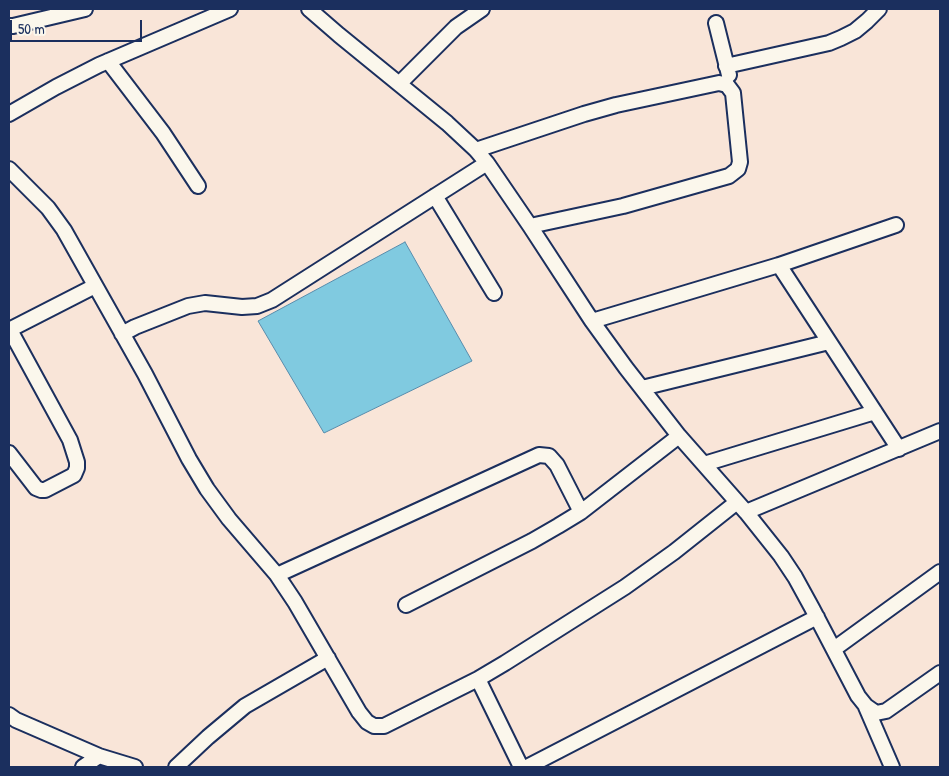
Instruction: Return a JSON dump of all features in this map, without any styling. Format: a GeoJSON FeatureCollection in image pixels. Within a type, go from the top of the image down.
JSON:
{"type":"FeatureCollection","features":[{"type":"Feature","properties":{"kind":"street"},"geometry":{"type":"LineString","coordinates":[[9,26],[85,9]]}},
{"type":"Feature","properties":{"kind":"street"},"geometry":{"type":"LineString","coordinates":[[9,114],[56,87],[108,61],[230,9]]}},
{"type":"Feature","properties":{"kind":"street"},"geometry":{"type":"LineString","coordinates":[[309,9],[447,123],[487,163],[592,321],[642,388],[679,436],[781,556],[795,577],[858,696],[866,706],[892,767]]}},
{"type":"Feature","properties":{"kind":"street"},"geometry":{"type":"LineString","coordinates":[[399,84],[456,27],[482,9]]}},
{"type":"Feature","properties":{"kind":"street"},"geometry":{"type":"LineString","coordinates":[[726,66],[829,43],[855,30],[879,9]]}},
{"type":"Feature","properties":{"kind":"street"},"geometry":{"type":"LineString","coordinates":[[530,226],[623,206],[729,176],[738,170],[740,162],[733,93],[716,24]]}},
{"type":"Feature","properties":{"kind":"street"},"geometry":{"type":"LineString","coordinates":[[108,61],[163,133],[198,186]]}},
{"type":"Feature","properties":{"kind":"street"},"geometry":{"type":"LineString","coordinates":[[476,150],[616,105],[719,83],[728,85],[733,93]]}},
{"type":"Feature","properties":{"kind":"street"},"geometry":{"type":"LineString","coordinates":[[122,334],[188,306],[205,303],[242,307],[258,306],[272,300],[487,163]]}},
{"type":"Feature","properties":{"kind":"street"},"geometry":{"type":"LineString","coordinates":[[9,169],[48,208],[64,230],[145,374],[189,459],[207,488],[229,518],[277,575],[295,602],[359,712],[367,722],[374,726],[384,726],[478,679],[625,587],[741,507],[940,431]]}},
{"type":"Feature","properties":{"kind":"street"},"geometry":{"type":"LineString","coordinates":[[435,196],[494,293]]}},
{"type":"Feature","properties":{"kind":"street"},"geometry":{"type":"LineString","coordinates":[[592,321],[779,264],[896,225]]}},
{"type":"Feature","properties":{"kind":"street"},"geometry":{"type":"LineString","coordinates":[[779,264],[899,448]]}},
{"type":"Feature","properties":{"kind":"street"},"geometry":{"type":"LineString","coordinates":[[9,453],[36,488],[41,490],[46,490],[74,474],[77,462],[70,440],[9,330],[95,286]]}},
{"type":"Feature","properties":{"kind":"street"},"geometry":{"type":"LineString","coordinates":[[642,388],[829,342]]}},
{"type":"Feature","properties":{"kind":"street"},"geometry":{"type":"LineString","coordinates":[[704,464],[875,412]]}},
{"type":"Feature","properties":{"kind":"street"},"geometry":{"type":"LineString","coordinates":[[406,605],[532,541],[581,512],[679,436]]}},
{"type":"Feature","properties":{"kind":"street"},"geometry":{"type":"LineString","coordinates":[[277,575],[539,455],[549,456],[557,465],[581,512]]}},
{"type":"Feature","properties":{"kind":"street"},"geometry":{"type":"LineString","coordinates":[[834,650],[940,572]]}},
{"type":"Feature","properties":{"kind":"street"},"geometry":{"type":"LineString","coordinates":[[527,767],[817,617]]}},
{"type":"Feature","properties":{"kind":"street"},"geometry":{"type":"LineString","coordinates":[[176,767],[208,737],[246,706],[328,658]]}},
{"type":"Feature","properties":{"kind":"street"},"geometry":{"type":"LineString","coordinates":[[866,706],[876,713],[886,711],[940,673]]}},
{"type":"Feature","properties":{"kind":"street"},"geometry":{"type":"LineString","coordinates":[[478,679],[521,767]]}},
{"type":"Feature","properties":{"kind":"street"},"geometry":{"type":"LineString","coordinates":[[9,715],[16,720],[99,756],[135,767]]}},
{"type":"Feature","properties":{"kind":"street"},"geometry":{"type":"LineString","coordinates":[[83,767],[99,756]]}},
{"type":"Feature","properties":{"kind":"water"},"geometry":{"type":"Polygon","coordinates":[[[405,242],[472,361],[324,433],[258,321],[405,242]]]}}]}
